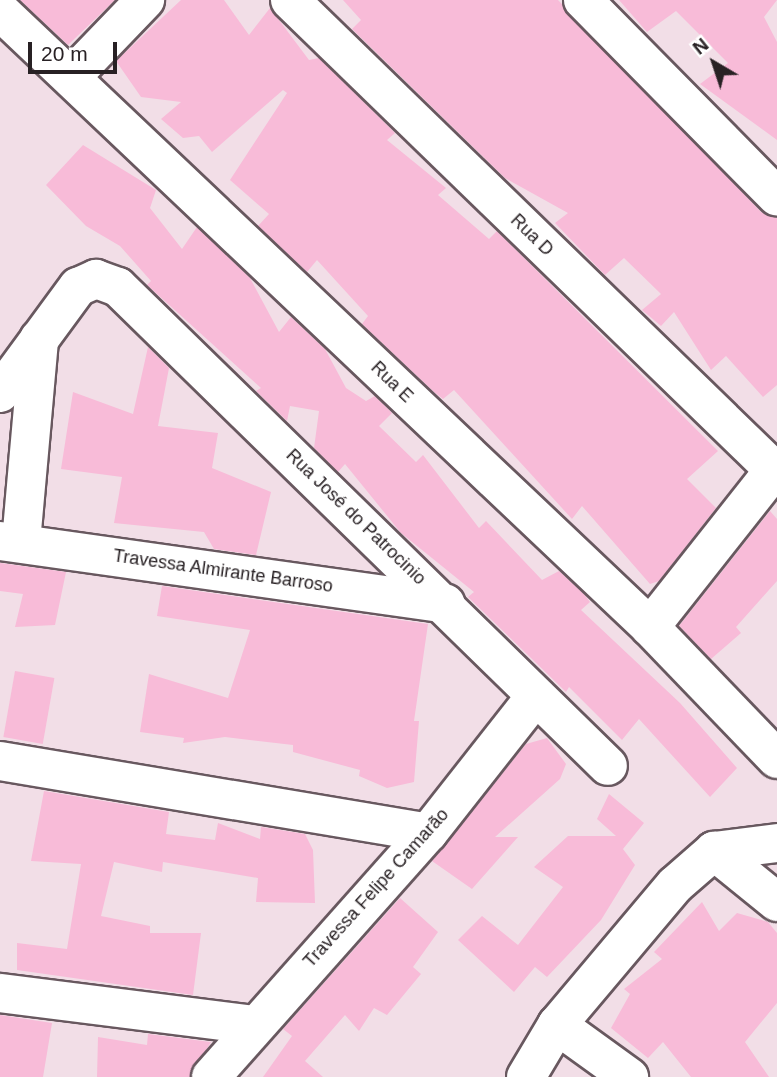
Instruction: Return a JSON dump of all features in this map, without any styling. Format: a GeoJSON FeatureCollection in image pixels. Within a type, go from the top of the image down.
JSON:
{"type":"FeatureCollection","features":[{"type":"Feature","properties":{"kind":"street"},"geometry":{"type":"LineString","coordinates":[[71,77],[145,0]]}},
{"type":"Feature","properties":{"kind":"street","name":"Rua D"},"geometry":{"type":"LineString","coordinates":[[290,0],[776,468]]}},
{"type":"Feature","properties":{"kind":"street"},"geometry":{"type":"LineString","coordinates":[[583,0],[777,197]]}},
{"type":"Feature","properties":{"kind":"street","name":"Rua E"},"geometry":{"type":"LineString","coordinates":[[0,11],[650,627],[777,759]]}},
{"type":"Feature","properties":{"kind":"street","name":"Rua José do Patrocinio"},"geometry":{"type":"LineString","coordinates":[[39,338],[78,287],[96,279],[118,287],[446,604],[608,766]]}},
{"type":"Feature","properties":{"kind":"street"},"geometry":{"type":"LineString","coordinates":[[0,393],[39,338]]}},
{"type":"Feature","properties":{"kind":"street"},"geometry":{"type":"LineString","coordinates":[[11,541],[39,338]]}},
{"type":"Feature","properties":{"kind":"street"},"geometry":{"type":"LineString","coordinates":[[650,627],[776,468]]}},
{"type":"Feature","properties":{"kind":"street","name":"Travessa Almirante Barroso"},"geometry":{"type":"LineString","coordinates":[[11,541],[446,604]]}},
{"type":"Feature","properties":{"kind":"street","name":"Travessa Felipe Camarão"},"geometry":{"type":"LineString","coordinates":[[211,1077],[252,1025],[428,833],[536,696]]}},
{"type":"Feature","properties":{"kind":"street"},"geometry":{"type":"LineString","coordinates":[[0,761],[428,833]]}},
{"type":"Feature","properties":{"kind":"street"},"geometry":{"type":"LineString","coordinates":[[526,1077],[557,1025],[675,885],[714,851],[777,843]]}},
{"type":"Feature","properties":{"kind":"street"},"geometry":{"type":"LineString","coordinates":[[714,851],[777,902]]}},
{"type":"Feature","properties":{"kind":"street"},"geometry":{"type":"LineString","coordinates":[[0,993],[252,1025]]}},
{"type":"Feature","properties":{"kind":"street"},"geometry":{"type":"LineString","coordinates":[[557,1025],[629,1077]]}},
{"type":"Feature","properties":{"kind":"building"},"geometry":{"type":"Polygon","coordinates":[[[20,0],[115,0],[68,45],[20,0]]]}},
{"type":"Feature","properties":{"kind":"building"},"geometry":{"type":"Polygon","coordinates":[[[181,0],[224,0],[249,35],[270,8],[309,60],[319,58],[395,133],[387,140],[446,188],[438,195],[489,239],[497,231],[718,451],[687,479],[716,508],[659,581],[650,584],[582,506],[572,519],[454,390],[443,399],[434,392],[362,324],[368,316],[317,260],[307,272],[258,226],[269,214],[230,180],[287,93],[283,90],[212,152],[199,136],[183,138],[161,119],[181,102],[141,97],[116,61],[181,0]]]}},
{"type":"Feature","properties":{"kind":"building"},"geometry":{"type":"Polygon","coordinates":[[[343,0],[558,0],[761,212],[777,218],[777,385],[763,397],[726,356],[711,370],[674,312],[661,326],[642,310],[661,294],[624,258],[605,275],[555,223],[568,213],[505,178],[352,29],[361,20],[343,0]]]}},
{"type":"Feature","properties":{"kind":"building"},"geometry":{"type":"Polygon","coordinates":[[[619,0],[777,0],[764,17],[777,42],[777,140],[700,84],[728,63],[676,11],[647,32],[619,0]]]}},
{"type":"Feature","properties":{"kind":"building"},"geometry":{"type":"Polygon","coordinates":[[[83,145],[156,190],[150,208],[182,249],[197,227],[250,278],[279,332],[291,317],[325,349],[346,388],[366,401],[375,396],[392,413],[379,426],[416,462],[423,455],[479,528],[486,521],[542,580],[559,571],[584,594],[590,602],[581,610],[680,703],[737,768],[710,797],[639,719],[622,740],[569,687],[566,692],[468,597],[474,592],[401,533],[345,464],[338,472],[314,448],[319,411],[290,406],[287,421],[256,391],[261,388],[147,285],[151,281],[120,246],[86,226],[46,185],[83,145]]]}},
{"type":"Feature","properties":{"kind":"building"},"geometry":{"type":"Polygon","coordinates":[[[148,347],[169,368],[158,426],[218,433],[212,468],[271,492],[256,555],[214,549],[204,532],[114,523],[122,477],[61,469],[73,392],[133,414],[148,347]]]}},
{"type":"Feature","properties":{"kind":"building"},"geometry":{"type":"Polygon","coordinates":[[[770,511],[777,519],[777,581],[736,627],[741,633],[711,659],[679,626],[770,511]]]}},
{"type":"Feature","properties":{"kind":"building"},"geometry":{"type":"Polygon","coordinates":[[[0,563],[66,572],[55,625],[15,627],[23,594],[0,591],[0,563]]]}},
{"type":"Feature","properties":{"kind":"building"},"geometry":{"type":"Polygon","coordinates":[[[162,586],[428,624],[414,721],[419,721],[414,782],[387,788],[359,776],[360,770],[293,752],[293,745],[225,737],[183,743],[184,738],[140,732],[149,674],[228,698],[250,630],[157,616],[162,586]]]}},
{"type":"Feature","properties":{"kind":"building"},"geometry":{"type":"Polygon","coordinates":[[[15,671],[54,678],[43,744],[3,737],[15,671]]]}},
{"type":"Feature","properties":{"kind":"building"},"geometry":{"type":"Polygon","coordinates":[[[547,738],[566,764],[560,779],[495,837],[518,837],[472,889],[432,861],[526,744],[547,738]]]}},
{"type":"Feature","properties":{"kind":"building"},"geometry":{"type":"Polygon","coordinates":[[[44,791],[169,812],[166,834],[215,840],[218,823],[260,839],[261,827],[305,834],[313,850],[315,903],[256,902],[258,878],[163,862],[162,872],[114,862],[101,916],[150,926],[150,933],[201,933],[193,995],[17,970],[17,943],[67,949],[81,864],[31,861],[44,791]]]}},
{"type":"Feature","properties":{"kind":"building"},"geometry":{"type":"Polygon","coordinates":[[[609,794],[644,823],[623,849],[635,865],[601,920],[547,977],[535,967],[514,992],[458,940],[482,916],[518,945],[563,887],[534,867],[568,836],[616,836],[597,819],[609,794]]]}},
{"type":"Feature","properties":{"kind":"building"},"geometry":{"type":"Polygon","coordinates":[[[400,898],[438,932],[413,967],[421,974],[387,1015],[374,1008],[359,1031],[345,1015],[305,1061],[323,1077],[263,1077],[292,1036],[283,1029],[400,898]]]}},
{"type":"Feature","properties":{"kind":"building"},"geometry":{"type":"Polygon","coordinates":[[[702,902],[719,931],[737,913],[768,922],[777,933],[777,1003],[745,1042],[769,1077],[691,1077],[663,1042],[648,1058],[611,1028],[630,994],[624,989],[662,959],[654,952],[702,902]]]}},
{"type":"Feature","properties":{"kind":"building"},"geometry":{"type":"Polygon","coordinates":[[[0,1015],[52,1023],[43,1077],[0,1077],[0,1015]]]}},
{"type":"Feature","properties":{"kind":"building"},"geometry":{"type":"Polygon","coordinates":[[[148,1034],[211,1042],[190,1077],[97,1077],[98,1037],[147,1045],[148,1034]]]}}]}
